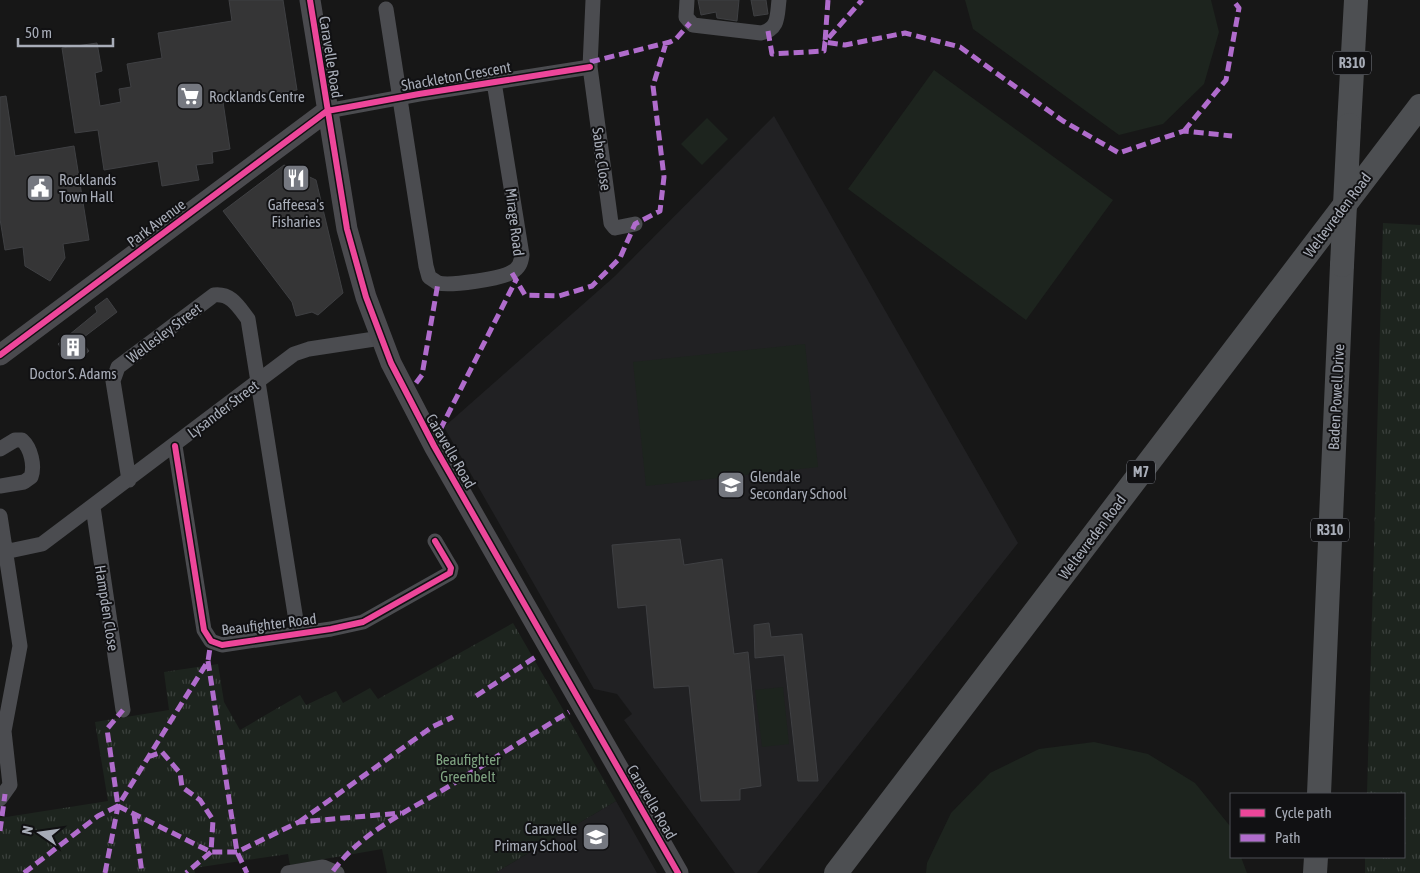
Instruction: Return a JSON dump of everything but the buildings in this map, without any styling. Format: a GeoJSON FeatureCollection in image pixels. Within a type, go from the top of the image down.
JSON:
{"type":"FeatureCollection","features":[{"type":"Feature","properties":{"kind":"main road","name":"Baden Powell Drive"},"geometry":{"type":"LineString","coordinates":[[1319,793],[1342,266],[1356,0]]}},
{"type":"Feature","properties":{"kind":"main road","name":"Weltevreden Road"},"geometry":{"type":"LineString","coordinates":[[836,873],[1420,106]]}},
{"type":"Feature","properties":{"kind":"main road"},"geometry":{"type":"LineString","coordinates":[[1315,873],[1316,858]]}},
{"type":"Feature","properties":{"kind":"street","name":"Caravelle Road"},"geometry":{"type":"LineString","coordinates":[[310,0],[347,229],[363,288],[381,338],[417,416],[678,873]]}},
{"type":"Feature","properties":{"kind":"street"},"geometry":{"type":"LineString","coordinates":[[590,67],[593,0]]}},
{"type":"Feature","properties":{"kind":"street"},"geometry":{"type":"LineString","coordinates":[[686,0],[686,17],[693,25],[761,33],[768,31],[775,25],[779,0]]}},
{"type":"Feature","properties":{"kind":"street","name":"Mirage Road"},"geometry":{"type":"LineString","coordinates":[[386,9],[428,273],[438,284],[464,283],[512,273],[519,266],[521,259],[494,82]]}},
{"type":"Feature","properties":{"kind":"street","name":"Shackleton Crescent"},"geometry":{"type":"LineString","coordinates":[[327,111],[590,67]]}},
{"type":"Feature","properties":{"kind":"street","name":"Sabre Close"},"geometry":{"type":"LineString","coordinates":[[590,67],[612,226],[615,228],[635,224]]}},
{"type":"Feature","properties":{"kind":"street","name":"Park Avenue"},"geometry":{"type":"LineString","coordinates":[[0,355],[327,111]]}},
{"type":"Feature","properties":{"kind":"street","name":"Wellesley Street"},"geometry":{"type":"LineString","coordinates":[[128,480],[113,381],[118,367],[214,296],[223,294],[232,298],[248,319],[258,382]]}},
{"type":"Feature","properties":{"kind":"street","name":"Lysander Street"},"geometry":{"type":"LineString","coordinates":[[3,553],[40,546],[175,446],[285,360],[301,351],[381,338]]}},
{"type":"Feature","properties":{"kind":"street","name":"Beaufighter Road"},"geometry":{"type":"LineString","coordinates":[[258,382],[298,633]]}},
{"type":"Feature","properties":{"kind":"street"},"geometry":{"type":"LineString","coordinates":[[0,449],[15,440],[22,440],[27,445],[33,469],[31,477],[24,482],[0,486]]}},
{"type":"Feature","properties":{"kind":"street","name":"Beaufighter Road"},"geometry":{"type":"LineString","coordinates":[[175,446],[204,630],[211,641],[222,645],[298,633],[331,630],[363,622],[452,571],[434,541]]}},
{"type":"Feature","properties":{"kind":"street","name":"Hampden Close"},"geometry":{"type":"LineString","coordinates":[[92,507],[123,710]]}},
{"type":"Feature","properties":{"kind":"street"},"geometry":{"type":"LineString","coordinates":[[0,516],[3,553],[20,646],[4,731],[10,785],[0,799]]}},
{"type":"Feature","properties":{"kind":"street"},"geometry":{"type":"LineString","coordinates":[[288,873],[323,868],[337,873]]}},
{"type":"Feature","properties":{"kind":"shaded area","name":"Glendale Secondary School"},"geometry":{"type":"Polygon","coordinates":[[[774,116],[1018,543],[757,873],[735,873],[624,720],[632,714],[617,694],[594,689],[444,427],[615,276],[774,116]]]}},
{"type":"Feature","properties":{"kind":"shaded area","name":"Caravelle Primary School"},"geometry":{"type":"Polygon","coordinates":[[[616,801],[657,873],[495,873],[616,801]]]}},
{"type":"Feature","properties":{"kind":"green space"},"geometry":{"type":"Polygon","coordinates":[[[965,0],[1211,0],[1219,32],[1204,84],[1163,124],[1119,135],[973,29],[965,0]]]}},
{"type":"Feature","properties":{"kind":"green space"},"geometry":{"type":"Polygon","coordinates":[[[934,70],[1113,200],[1026,320],[848,189],[934,70]]]}},
{"type":"Feature","properties":{"kind":"green space"},"geometry":{"type":"Polygon","coordinates":[[[707,118],[728,139],[702,165],[681,144],[707,118]]]}},
{"type":"Feature","properties":{"kind":"green space"},"geometry":{"type":"Polygon","coordinates":[[[1383,223],[1420,225],[1420,873],[1365,873],[1365,858],[1405,858],[1405,793],[1367,793],[1383,223]]]}},
{"type":"Feature","properties":{"kind":"green space"},"geometry":{"type":"Polygon","coordinates":[[[805,344],[818,467],[646,486],[633,362],[805,344]]]}},
{"type":"Feature","properties":{"kind":"green space","name":"Beaufighter Greenbelt"},"geometry":{"type":"Polygon","coordinates":[[[513,623],[616,801],[495,873],[387,873],[382,849],[290,865],[288,854],[194,868],[195,873],[0,873],[0,818],[108,801],[95,722],[169,710],[164,672],[218,664],[224,702],[240,730],[300,695],[306,705],[336,691],[343,703],[370,688],[378,699],[513,623]]]}},
{"type":"Feature","properties":{"kind":"green space"},"geometry":{"type":"Polygon","coordinates":[[[783,687],[789,744],[762,747],[755,690],[783,687]]]}},
{"type":"Feature","properties":{"kind":"green space"},"geometry":{"type":"Polygon","coordinates":[[[1094,742],[1148,754],[1195,783],[1230,826],[1230,858],[1241,858],[1247,873],[926,873],[927,863],[951,813],[990,773],[1039,749],[1094,742]]]}},
{"type":"Feature","properties":{"kind":"marked path"},"geometry":{"type":"LineString","coordinates":[[828,0],[825,42],[845,45],[905,33],[960,47],[1063,121],[1119,153],[1184,131],[1232,136]]}},
{"type":"Feature","properties":{"kind":"marked path"},"geometry":{"type":"LineString","coordinates":[[768,31],[772,54],[824,51],[825,42],[862,0]]}},
{"type":"Feature","properties":{"kind":"marked path"},"geometry":{"type":"LineString","coordinates":[[1184,131],[1226,80],[1239,8],[1233,0]]}},
{"type":"Feature","properties":{"kind":"marked path"},"geometry":{"type":"LineString","coordinates":[[590,62],[670,42],[676,39],[690,23]]}},
{"type":"Feature","properties":{"kind":"marked path"},"geometry":{"type":"LineString","coordinates":[[512,273],[525,295],[559,296],[592,286],[620,258],[635,224],[660,211],[664,177],[653,86],[666,43]]}},
{"type":"Feature","properties":{"kind":"marked path"},"geometry":{"type":"LineString","coordinates":[[440,430],[516,280]]}},
{"type":"Feature","properties":{"kind":"marked path"},"geometry":{"type":"LineString","coordinates":[[416,383],[422,375],[438,283]]}},
{"type":"Feature","properties":{"kind":"marked path"},"geometry":{"type":"LineString","coordinates":[[105,873],[118,806],[208,661],[211,641]]}},
{"type":"Feature","properties":{"kind":"marked path"},"geometry":{"type":"LineString","coordinates":[[476,696],[537,656]]}},
{"type":"Feature","properties":{"kind":"marked path"},"geometry":{"type":"LineString","coordinates":[[208,661],[237,852],[247,873]]}},
{"type":"Feature","properties":{"kind":"marked path"},"geometry":{"type":"LineString","coordinates":[[24,873],[98,816],[118,806],[107,729],[123,710]]}},
{"type":"Feature","properties":{"kind":"marked path"},"geometry":{"type":"LineString","coordinates":[[333,871],[359,843],[390,821],[569,712]]}},
{"type":"Feature","properties":{"kind":"marked path"},"geometry":{"type":"LineString","coordinates":[[299,822],[432,727],[453,717]]}},
{"type":"Feature","properties":{"kind":"marked path"},"geometry":{"type":"LineString","coordinates":[[148,757],[162,752],[180,773],[182,787],[200,800],[213,820],[211,852],[186,873]]}},
{"type":"Feature","properties":{"kind":"marked path"},"geometry":{"type":"LineString","coordinates":[[0,831],[5,794]]}},
{"type":"Feature","properties":{"kind":"marked path"},"geometry":{"type":"LineString","coordinates":[[118,806],[211,852],[237,852],[299,822],[401,813]]}},
{"type":"Feature","properties":{"kind":"marked path"},"geometry":{"type":"LineString","coordinates":[[134,814],[142,873]]}},
{"type":"Feature","properties":{"kind":"cycle path"},"geometry":{"type":"LineString","coordinates":[[310,0],[347,229],[366,297],[391,363],[434,446],[678,873]]}},
{"type":"Feature","properties":{"kind":"cycle path"},"geometry":{"type":"LineString","coordinates":[[0,355],[327,111],[419,94],[590,67]]}},
{"type":"Feature","properties":{"kind":"cycle path"},"geometry":{"type":"LineString","coordinates":[[175,446],[204,630],[211,641],[222,645],[331,629],[363,622],[450,573],[451,568],[435,541]]}},
{"type":"Feature","properties":{"kind":"place","name":"Rocklands Centre"},"geometry":{"type":"Point","coordinates":[190,96]}},
{"type":"Feature","properties":{"kind":"place","name":"Gaffeesa's Fisharies"},"geometry":{"type":"Point","coordinates":[296,178]}},
{"type":"Feature","properties":{"kind":"place","name":"Rocklands Town Hall"},"geometry":{"type":"Point","coordinates":[40,188]}},
{"type":"Feature","properties":{"kind":"place","name":"Doctor S. Adams"},"geometry":{"type":"Point","coordinates":[73,347]}},
{"type":"Feature","properties":{"kind":"place","name":"Glendale Secondary School"},"geometry":{"type":"Point","coordinates":[731,485]}},
{"type":"Feature","properties":{"kind":"place","name":"Caravelle Primary School"},"geometry":{"type":"Point","coordinates":[596,837]}}]}
